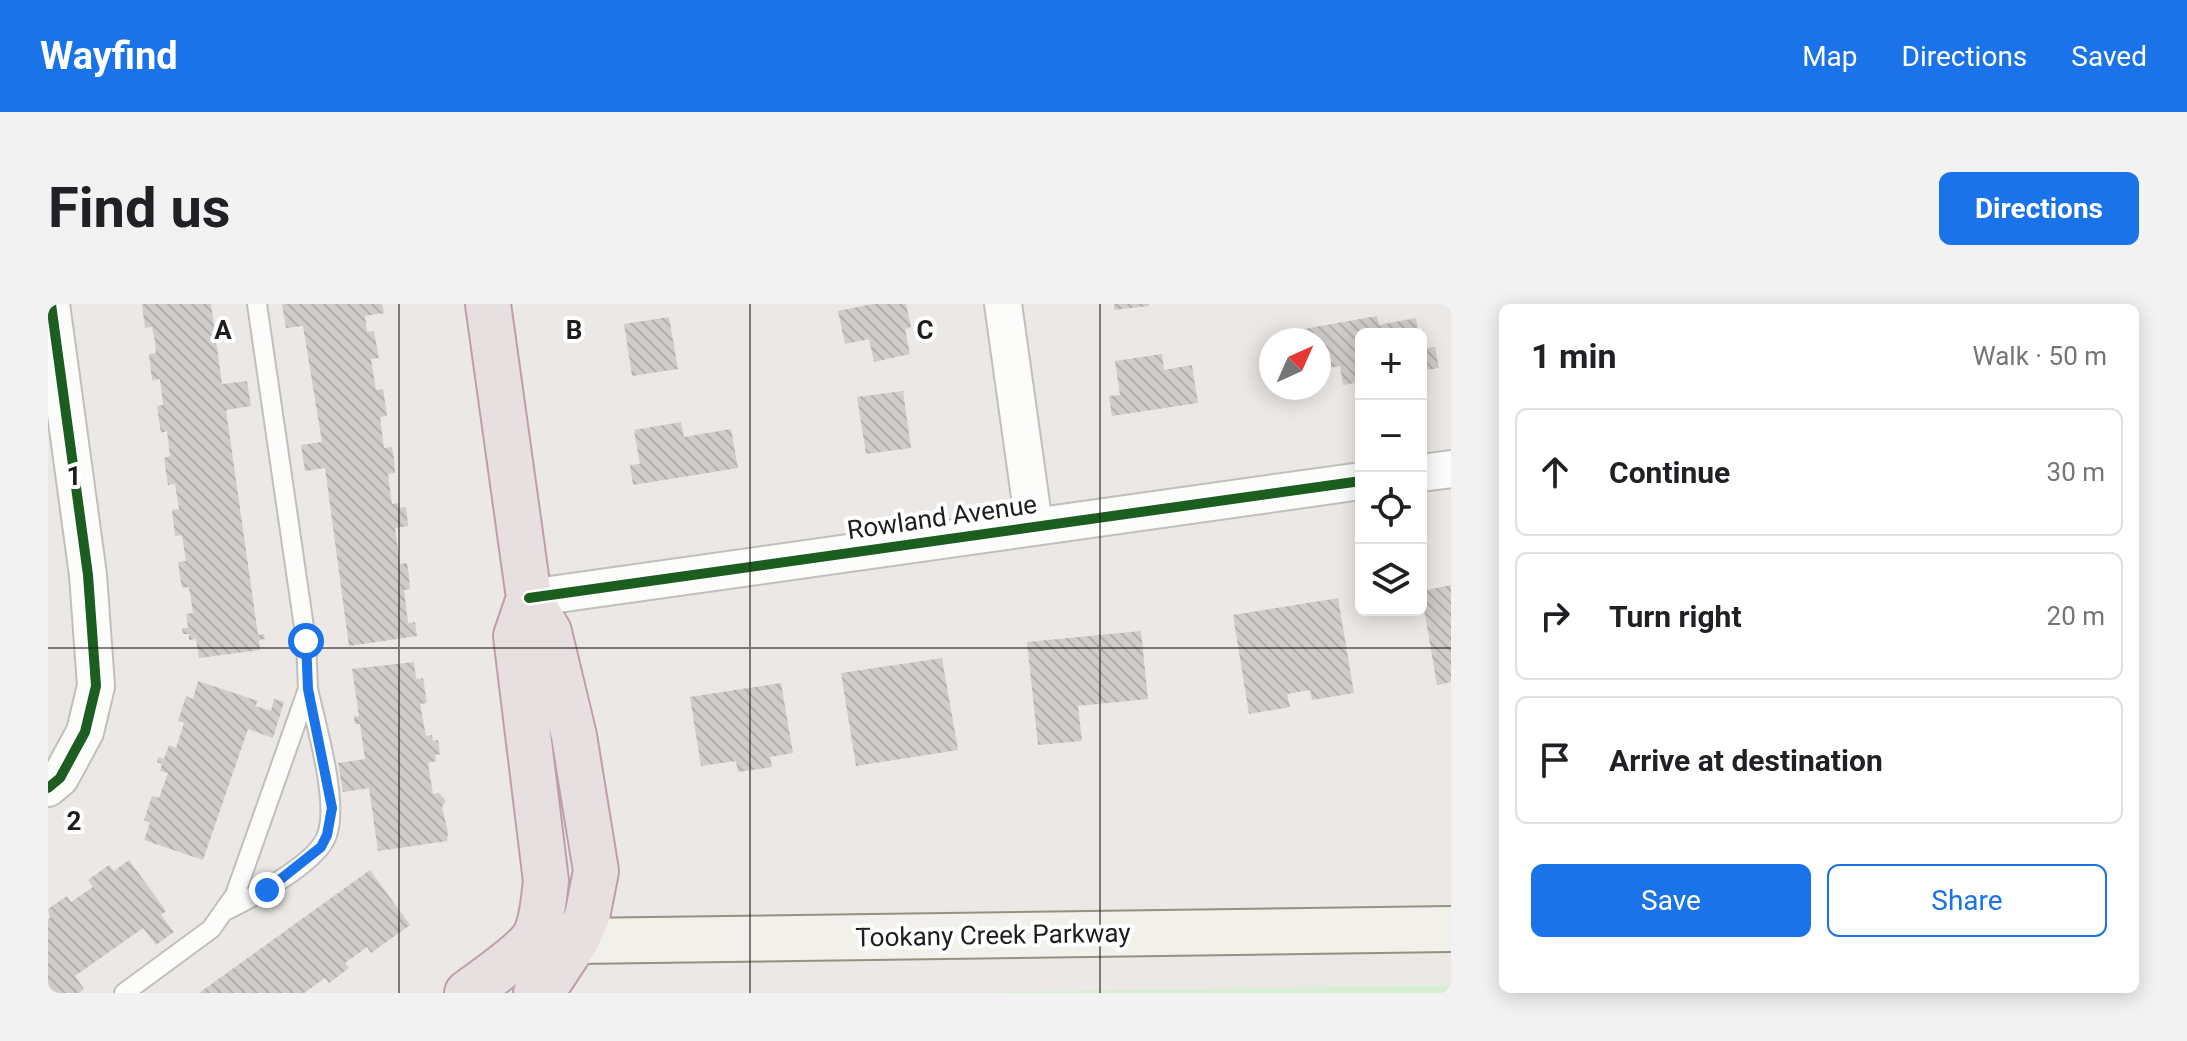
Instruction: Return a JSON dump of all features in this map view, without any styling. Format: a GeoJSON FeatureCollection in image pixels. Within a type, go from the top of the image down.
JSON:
{"type":"FeatureCollection","features":[{"type":"Feature","properties":{"kind":"highway"},"geometry":{"type":"LineString","coordinates":[[488,304],[529,598],[516,636],[546,881],[556,937],[551,979],[536,993]]}},
{"type":"Feature","properties":{"kind":"highway"},"geometry":{"type":"LineString","coordinates":[[467,993],[517,954],[556,937]]}},
{"type":"Feature","properties":{"kind":"main road","name":"Tookany Creek Parkway"},"geometry":{"type":"LineString","coordinates":[[556,937],[1451,929]]}},
{"type":"Feature","properties":{"kind":"street"},"geometry":{"type":"LineString","coordinates":[[48,788],[60,778],[85,732],[96,686],[88,575],[51,304]]}},
{"type":"Feature","properties":{"kind":"street"},"geometry":{"type":"LineString","coordinates":[[1003,304],[1034,525]]}},
{"type":"Feature","properties":{"kind":"street"},"geometry":{"type":"LineString","coordinates":[[1427,472],[1451,469]]}},
{"type":"Feature","properties":{"kind":"street","name":"Rowland Avenue"},"geometry":{"type":"LineString","coordinates":[[529,598],[1355,482]]}},
{"type":"Feature","properties":{"kind":"lane"},"geometry":{"type":"LineString","coordinates":[[222,912],[267,890],[321,847],[327,835],[332,808],[308,689],[306,641],[257,304]]}},
{"type":"Feature","properties":{"kind":"lane"},"geometry":{"type":"LineString","coordinates":[[124,993],[211,929],[235,895],[308,689]]}},
{"type":"Feature","properties":{"kind":"green space"},"geometry":{"type":"Polygon","coordinates":[[[1451,985],[1451,993],[958,993],[1451,985]]]}},
{"type":"Feature","properties":{"kind":"building"},"geometry":{"type":"Polygon","coordinates":[[[142,304],[211,304],[222,384],[247,381],[251,406],[226,410],[258,635],[264,634],[265,639],[259,640],[260,650],[199,658],[196,639],[189,640],[189,634],[183,634],[182,628],[188,628],[186,614],[193,613],[189,587],[182,588],[178,562],[186,561],[182,535],[175,536],[172,510],[179,509],[175,484],[168,485],[164,458],[170,456],[167,431],[161,433],[157,406],[163,405],[160,379],[152,380],[149,354],[156,353],[155,341],[152,327],[145,328],[142,304]]]}},
{"type":"Feature","properties":{"kind":"building"},"geometry":{"type":"Polygon","coordinates":[[[282,304],[382,304],[384,313],[365,316],[367,332],[374,331],[379,358],[371,359],[376,390],[383,389],[385,402],[387,416],[380,417],[384,448],[392,447],[394,459],[395,473],[388,474],[392,504],[399,503],[400,508],[406,507],[408,526],[395,528],[400,564],[407,563],[409,576],[410,589],[404,590],[408,623],[415,622],[417,636],[349,646],[325,468],[305,471],[301,445],[322,442],[303,326],[286,328],[282,304]]]}},
{"type":"Feature","properties":{"kind":"building"},"geometry":{"type":"Polygon","coordinates":[[[872,304],[906,304],[911,327],[905,329],[910,354],[874,362],[869,339],[845,344],[838,311],[872,304]]]}},
{"type":"Feature","properties":{"kind":"building"},"geometry":{"type":"Polygon","coordinates":[[[1114,304],[1149,304],[1149,306],[1114,310],[1114,304]]]}},
{"type":"Feature","properties":{"kind":"building"},"geometry":{"type":"Polygon","coordinates":[[[1377,316],[1379,325],[1416,318],[1418,328],[1355,328],[1355,383],[1343,385],[1340,366],[1331,368],[1331,328],[1310,328],[1377,316]]]}},
{"type":"Feature","properties":{"kind":"building"},"geometry":{"type":"Polygon","coordinates":[[[669,317],[678,369],[632,376],[624,324],[669,317]]]}},
{"type":"Feature","properties":{"kind":"building"},"geometry":{"type":"Polygon","coordinates":[[[1435,347],[1439,368],[1427,370],[1427,348],[1435,347]]]}},
{"type":"Feature","properties":{"kind":"building"},"geometry":{"type":"Polygon","coordinates":[[[1162,354],[1164,370],[1192,365],[1198,403],[1112,416],[1109,396],[1120,395],[1115,361],[1162,354]]]}},
{"type":"Feature","properties":{"kind":"building"},"geometry":{"type":"Polygon","coordinates":[[[903,391],[911,448],[866,454],[857,397],[903,391]]]}},
{"type":"Feature","properties":{"kind":"building"},"geometry":{"type":"Polygon","coordinates":[[[681,422],[684,437],[731,429],[738,468],[633,485],[630,465],[640,464],[634,430],[681,422]]]}},
{"type":"Feature","properties":{"kind":"building"},"geometry":{"type":"Polygon","coordinates":[[[1451,585],[1451,682],[1437,685],[1425,616],[1427,590],[1451,585]]]}},
{"type":"Feature","properties":{"kind":"building"},"geometry":{"type":"Polygon","coordinates":[[[1338,598],[1354,693],[1312,700],[1310,690],[1287,694],[1290,707],[1249,714],[1233,615],[1338,598]]]}},
{"type":"Feature","properties":{"kind":"building"},"geometry":{"type":"Polygon","coordinates":[[[1141,631],[1148,699],[1078,706],[1082,741],[1038,745],[1027,642],[1141,631]]]}},
{"type":"Feature","properties":{"kind":"building"},"geometry":{"type":"Polygon","coordinates":[[[942,658],[958,750],[856,766],[841,673],[942,658]]]}},
{"type":"Feature","properties":{"kind":"building"},"geometry":{"type":"Polygon","coordinates":[[[414,662],[416,679],[423,678],[427,703],[420,704],[426,736],[432,735],[433,741],[438,740],[440,754],[435,755],[436,761],[428,763],[433,794],[439,793],[446,801],[442,807],[447,841],[378,851],[369,788],[343,792],[338,763],[365,759],[360,724],[355,724],[354,717],[359,716],[352,669],[414,662]]]}},
{"type":"Feature","properties":{"kind":"building"},"geometry":{"type":"Polygon","coordinates":[[[198,681],[258,701],[255,706],[271,711],[274,699],[284,702],[273,738],[248,729],[203,860],[144,840],[150,823],[144,820],[152,796],[159,798],[168,773],[160,771],[162,764],[157,762],[158,757],[164,759],[169,745],[176,748],[184,723],[178,721],[186,696],[193,699],[198,681]]]}},
{"type":"Feature","properties":{"kind":"building"},"geometry":{"type":"Polygon","coordinates":[[[781,683],[793,753],[770,757],[772,767],[738,772],[736,761],[701,766],[690,697],[781,683]]]}},
{"type":"Feature","properties":{"kind":"building"},"geometry":{"type":"Polygon","coordinates":[[[129,860],[166,911],[161,915],[174,932],[156,945],[143,928],[75,976],[84,989],[79,993],[48,993],[48,909],[67,896],[71,902],[93,887],[88,880],[109,865],[114,871],[129,860]]]}},
{"type":"Feature","properties":{"kind":"building"},"geometry":{"type":"Polygon","coordinates":[[[370,870],[410,925],[371,953],[367,947],[345,963],[349,968],[329,983],[325,978],[304,993],[199,993],[370,870]]]}},
{"type":"Feature","properties":{"kind":"cycle path"},"geometry":{"type":"LineString","coordinates":[[48,788],[60,778],[85,732],[96,686],[88,575],[51,304]]}},
{"type":"Feature","properties":{"kind":"cycle path"},"geometry":{"type":"LineString","coordinates":[[529,598],[1355,482]]}},
{"type":"Feature","properties":{"kind":"route"},"geometry":{"type":"LineString","coordinates":[[267,890],[321,847],[327,835],[332,808],[308,689],[306,641]]}}]}
